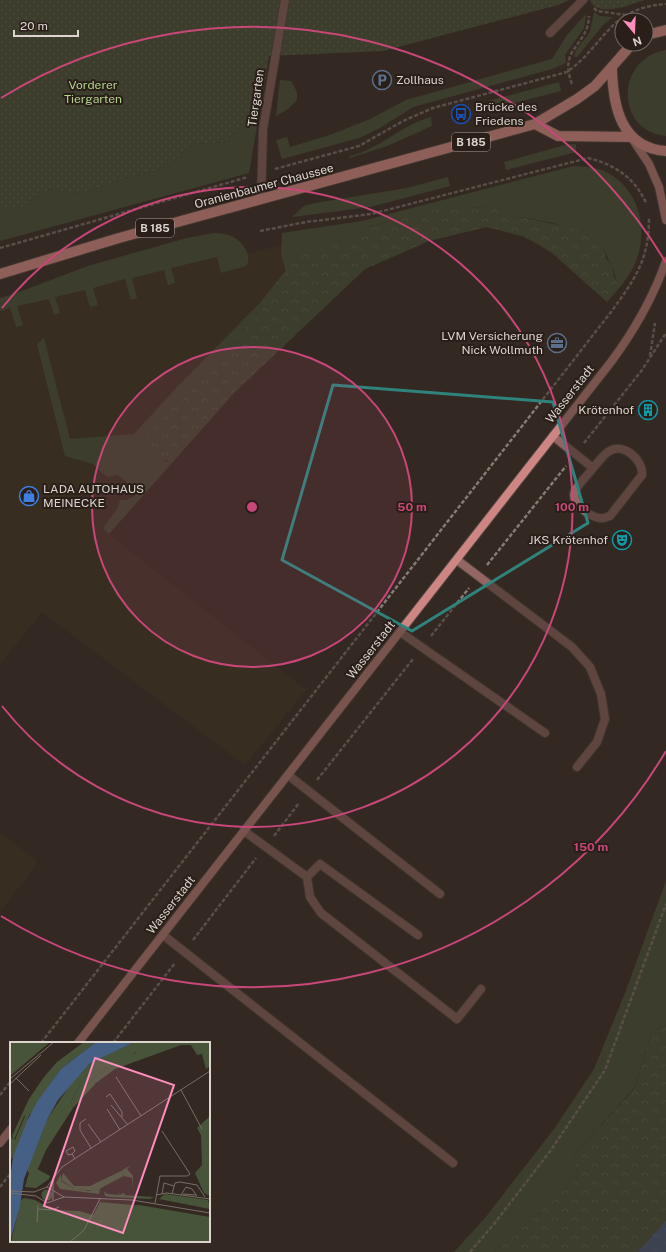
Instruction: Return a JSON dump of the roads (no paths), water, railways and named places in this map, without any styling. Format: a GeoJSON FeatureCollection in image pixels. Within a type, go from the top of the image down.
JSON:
{"type":"FeatureCollection","features":[{"type":"Feature","properties":{"kind":"main road"},"geometry":{"type":"LineString","coordinates":[[654,33],[666,30]]}},
{"type":"Feature","properties":{"kind":"main road","name":"Oranienbaumer Chaussee"},"geometry":{"type":"LineString","coordinates":[[0,274],[97,244],[535,124],[577,99],[595,86],[612,69],[624,52]]}},
{"type":"Feature","properties":{"kind":"main road"},"geometry":{"type":"LineString","coordinates":[[612,69],[613,92],[618,111],[631,137],[649,164],[663,200],[666,220]]}},
{"type":"Feature","properties":{"kind":"main road"},"geometry":{"type":"LineString","coordinates":[[535,124],[558,136],[631,137],[658,150],[666,151]]}},
{"type":"Feature","properties":{"kind":"main road","name":"Wasserstadt"},"geometry":{"type":"LineString","coordinates":[[79,1042],[457,560],[626,341],[640,320],[659,280],[666,261]]}},
{"type":"Feature","properties":{"kind":"main road"},"geometry":{"type":"LineString","coordinates":[[0,1143],[10,1130]]}},
{"type":"Feature","properties":{"kind":"lane","name":"Tiergarten"},"geometry":{"type":"LineString","coordinates":[[261,200],[263,129],[285,0]]}},
{"type":"Feature","properties":{"kind":"lane"},"geometry":{"type":"LineString","coordinates":[[550,32],[587,2]]}},
{"type":"Feature","properties":{"kind":"lane"},"geometry":{"type":"LineString","coordinates":[[553,436],[593,468]]}},
{"type":"Feature","properties":{"kind":"lane"},"geometry":{"type":"LineString","coordinates":[[617,448],[624,449],[640,463],[643,469],[642,475],[610,516],[602,519],[596,517],[577,504],[574,498],[575,491],[593,468],[608,451],[617,448]]}},
{"type":"Feature","properties":{"kind":"lane"},"geometry":{"type":"LineString","coordinates":[[457,560],[572,647],[590,667],[601,694],[605,719],[597,742],[577,768]]}},
{"type":"Feature","properties":{"kind":"lane"},"geometry":{"type":"LineString","coordinates":[[400,632],[545,734]]}},
{"type":"Feature","properties":{"kind":"lane"},"geometry":{"type":"LineString","coordinates":[[288,775],[440,894]]}},
{"type":"Feature","properties":{"kind":"lane"},"geometry":{"type":"LineString","coordinates":[[244,831],[265,848],[307,877],[310,897],[321,913],[457,1019],[481,989]]}},
{"type":"Feature","properties":{"kind":"lane"},"geometry":{"type":"LineString","coordinates":[[307,877],[320,864],[418,935]]}},
{"type":"Feature","properties":{"kind":"lane"},"geometry":{"type":"LineString","coordinates":[[163,935],[453,1163]]}},
{"type":"Feature","properties":{"kind":"water"},"geometry":{"type":"Polygon","coordinates":[[[666,1220],[666,1252],[638,1252],[666,1220]]]}},
{"type":"Feature","properties":{"kind":"place","name":"Zollhaus"},"geometry":{"type":"Point","coordinates":[382,80]}},
{"type":"Feature","properties":{"kind":"place","name":"Brücke des Friedens"},"geometry":{"type":"Point","coordinates":[461,114]}},
{"type":"Feature","properties":{"kind":"place","name":"LVM Versicherung Nick Wollmuth"},"geometry":{"type":"Point","coordinates":[557,343]}},
{"type":"Feature","properties":{"kind":"place","name":"Krötenhof"},"geometry":{"type":"Point","coordinates":[648,410]}},
{"type":"Feature","properties":{"kind":"place","name":"LADA AUTOHAUS MEINECKE"},"geometry":{"type":"Point","coordinates":[29,496]}},
{"type":"Feature","properties":{"kind":"place","name":"JKS Krötenhof"},"geometry":{"type":"Point","coordinates":[622,540]}},
{"type":"Feature","properties":{"kind":"park label","name":"Vorderer Tiergarten"},"geometry":{"type":"Point","coordinates":[93,92]}}]}
